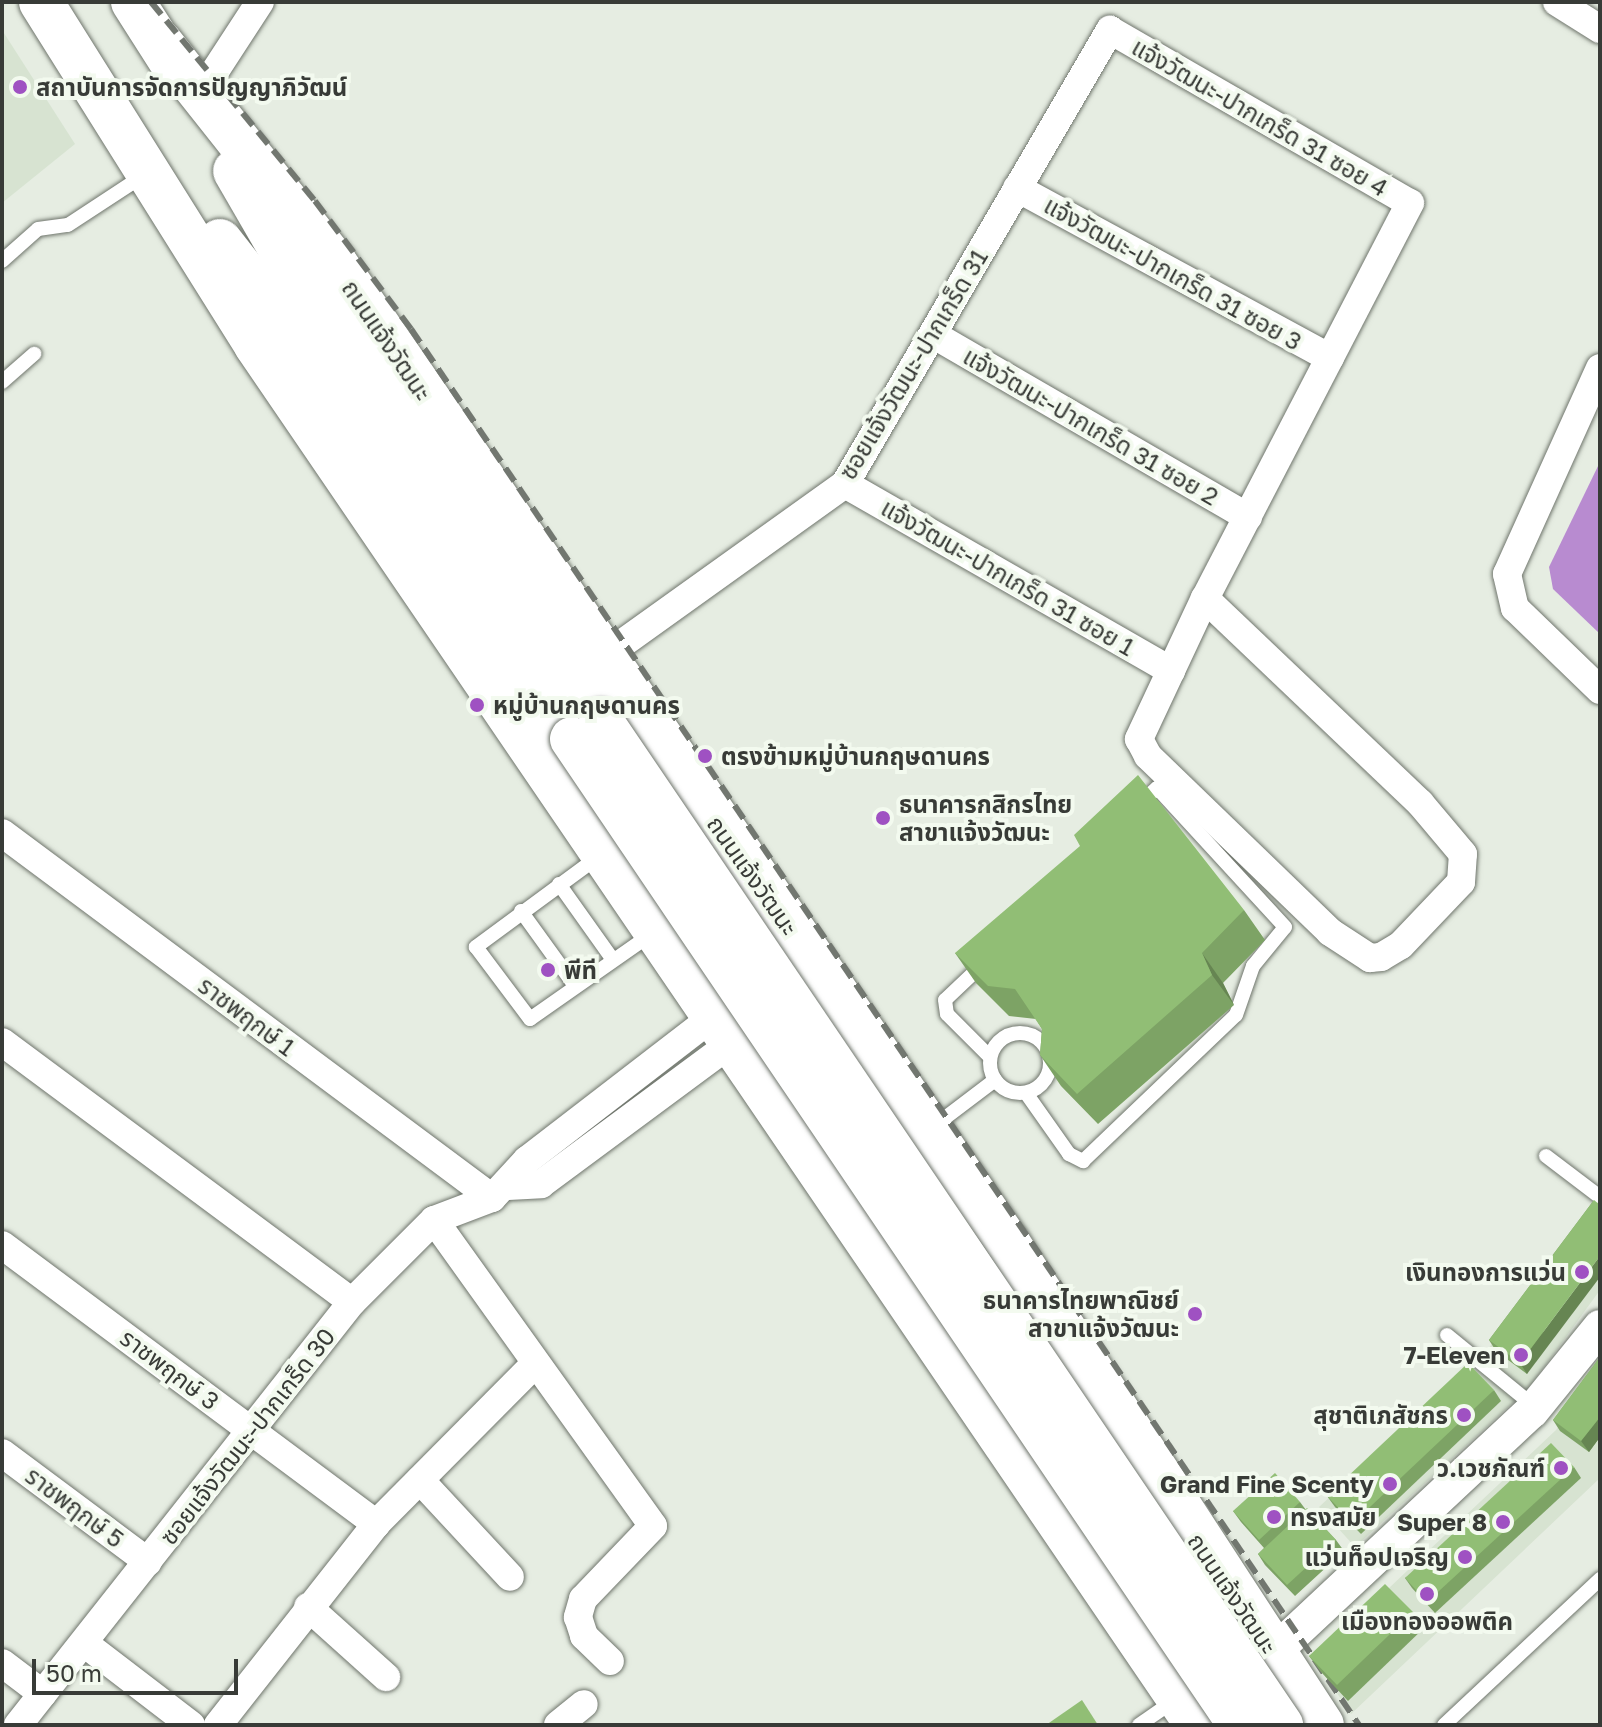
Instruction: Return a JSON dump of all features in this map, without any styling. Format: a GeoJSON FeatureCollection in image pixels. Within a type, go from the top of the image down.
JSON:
{"type":"FeatureCollection","features":[{"type":"Feature","properties":{"kind":"main road","name":"ถนนแจ้งวัฒนะ"},"geometry":{"type":"LineString","coordinates":[[41,2],[89,73],[256,345],[1190,1715]]}},
{"type":"Feature","properties":{"kind":"main road","name":"ถนนแจ้งวัฒนะ"},"geometry":{"type":"LineString","coordinates":[[133,2],[160,42],[311,302],[587,730],[1240,1725]]}},
{"type":"Feature","properties":{"kind":"main road","name":"ถนนแจ้งวัฒนะ"},"geometry":{"type":"LineString","coordinates":[[160,42],[202,91],[335,263],[602,658],[1008,1243],[1322,1725]]}},
{"type":"Feature","properties":{"kind":"main road","name":"ถนนแจ้งวัฒนะ"},"geometry":{"type":"LineString","coordinates":[[89,73],[278,315],[587,730],[1281,1725]]}},
{"type":"Feature","properties":{"kind":"main road"},"geometry":{"type":"LineString","coordinates":[[914,1308],[990,1360],[1004,1352],[1021,1336],[1008,1243]]}},
{"type":"Feature","properties":{"kind":"main road"},"geometry":{"type":"LineString","coordinates":[[1190,1715],[1273,1653]]}},
{"type":"Feature","properties":{"kind":"street"},"geometry":{"type":"LineString","coordinates":[[202,91],[260,2]]}},
{"type":"Feature","properties":{"kind":"street"},"geometry":{"type":"LineString","coordinates":[[1557,2],[1600,29]]}},
{"type":"Feature","properties":{"kind":"street","name":"ซอยแจ้งวัฒนะ-ปากเกร็ด 31"},"geometry":{"type":"LineString","coordinates":[[602,658],[845,484],[1110,30]]}},
{"type":"Feature","properties":{"kind":"street","name":"แจ้งวัฒนะ-ปากเกร็ด 31 ซอย 4"},"geometry":{"type":"LineString","coordinates":[[1110,30],[1410,203],[1330,358]]}},
{"type":"Feature","properties":{"kind":"street","name":"แจ้งวัฒนะ-ปากเกร็ด 31 ซอย 3"},"geometry":{"type":"LineString","coordinates":[[1017,188],[1330,358]]}},
{"type":"Feature","properties":{"kind":"street","name":"แจ้งวัฒนะ-ปากเกร็ด 31 ซอย 2"},"geometry":{"type":"LineString","coordinates":[[934,335],[1248,517]]}},
{"type":"Feature","properties":{"kind":"street"},"geometry":{"type":"LineString","coordinates":[[1205,598],[1446,830],[1463,854],[1461,882],[1401,945],[1381,957],[1370,958],[1350,947],[1141,746],[1142,728],[1205,598],[1330,358]]}},
{"type":"Feature","properties":{"kind":"street"},"geometry":{"type":"LineString","coordinates":[[1600,368],[1507,574],[1515,608],[1600,690]]}},
{"type":"Feature","properties":{"kind":"street","name":"แจ้งวัฒนะ-ปากเกร็ด 31 ซอย 1"},"geometry":{"type":"LineString","coordinates":[[845,484],[1171,671]]}},
{"type":"Feature","properties":{"kind":"street","name":"ราชพฤกษ์ 1"},"geometry":{"type":"LineString","coordinates":[[2,833],[500,1192]]}},
{"type":"Feature","properties":{"kind":"street","name":"ซอยแจ้งวัฒนะ-ปากเกร็ด 30"},"geometry":{"type":"LineString","coordinates":[[18,1725],[352,1302],[434,1220],[500,1192],[541,1184],[724,1028]]}},
{"type":"Feature","properties":{"kind":"street"},"geometry":{"type":"LineString","coordinates":[[2,1042],[352,1302]]}},
{"type":"Feature","properties":{"kind":"street"},"geometry":{"type":"LineString","coordinates":[[434,1220],[653,1526],[583,1599],[578,1617],[584,1636],[610,1661]]}},
{"type":"Feature","properties":{"kind":"street","name":"ราชพฤกษ์ 3"},"geometry":{"type":"LineString","coordinates":[[2,1245],[376,1524]]}},
{"type":"Feature","properties":{"kind":"street"},"geometry":{"type":"LineString","coordinates":[[1273,1653],[1535,1407],[1600,1327]]}},
{"type":"Feature","properties":{"kind":"street"},"geometry":{"type":"LineString","coordinates":[[218,1725],[376,1524],[535,1364]]}},
{"type":"Feature","properties":{"kind":"street","name":"ราชพฤกษ์ 5"},"geometry":{"type":"LineString","coordinates":[[2,1453],[148,1562]]}},
{"type":"Feature","properties":{"kind":"street"},"geometry":{"type":"LineString","coordinates":[[420,1480],[510,1577]]}},
{"type":"Feature","properties":{"kind":"street"},"geometry":{"type":"LineString","coordinates":[[308,1607],[386,1677]]}},
{"type":"Feature","properties":{"kind":"street"},"geometry":{"type":"LineString","coordinates":[[84,1643],[191,1725]]}},
{"type":"Feature","properties":{"kind":"street"},"geometry":{"type":"LineString","coordinates":[[2,1663],[43,1694]]}},
{"type":"Feature","properties":{"kind":"street"},"geometry":{"type":"LineString","coordinates":[[558,1725],[584,1704]]}},
{"type":"Feature","properties":{"kind":"lane"},"geometry":{"type":"LineString","coordinates":[[2,261],[38,229],[68,225],[150,172]]}},
{"type":"Feature","properties":{"kind":"lane"},"geometry":{"type":"LineString","coordinates":[[2,382],[34,354]]}},
{"type":"Feature","properties":{"kind":"lane"},"geometry":{"type":"LineString","coordinates":[[1026,1093],[1069,1154],[1083,1161],[1236,1015],[1253,966],[1285,927],[1157,788],[1130,812]]}},
{"type":"Feature","properties":{"kind":"lane"},"geometry":{"type":"LineString","coordinates":[[603,853],[476,947],[530,1019],[656,931]]}},
{"type":"Feature","properties":{"kind":"lane"},"geometry":{"type":"LineString","coordinates":[[559,884],[613,960]]}},
{"type":"Feature","properties":{"kind":"lane"},"geometry":{"type":"LineString","coordinates":[[521,911],[575,986]]}},
{"type":"Feature","properties":{"kind":"lane"},"geometry":{"type":"LineString","coordinates":[[990,1057],[1003,1038],[1014,1033],[1026,1033],[1046,1047],[1050,1069],[1037,1089],[1026,1093],[1003,1088],[995,1080],[990,1057],[947,1014],[945,1000],[996,952]]}},
{"type":"Feature","properties":{"kind":"lane"},"geometry":{"type":"LineString","coordinates":[[929,1129],[995,1080]]}},
{"type":"Feature","properties":{"kind":"lane"},"geometry":{"type":"LineString","coordinates":[[1546,1156],[1600,1197]]}},
{"type":"Feature","properties":{"kind":"lane"},"geometry":{"type":"LineString","coordinates":[[1447,1335],[1535,1407]]}},
{"type":"Feature","properties":{"kind":"lane"},"geometry":{"type":"LineString","coordinates":[[1444,1725],[1600,1579]]}},
{"type":"Feature","properties":{"kind":"lane"},"geometry":{"type":"LineString","coordinates":[[1139,1725],[1190,1715]]}},
{"type":"Feature","properties":{"kind":"shaded area","name":"สถาบันการจัดการปัญญาภิวัฒน์"},"geometry":{"type":"Polygon","coordinates":[[[2,30],[75,144],[2,203],[2,30]]]}},
{"type":"Feature","properties":{"kind":"shaded area"},"geometry":{"type":"Polygon","coordinates":[[[1600,462],[1600,634],[1553,589],[1549,567],[1600,462]]]}},
{"type":"Feature","properties":{"kind":"shaded area"},"geometry":{"type":"Polygon","coordinates":[[[1600,1198],[1600,1290],[1529,1388],[1355,1547],[1319,1507],[1488,1349],[1600,1198]]]}},
{"type":"Feature","properties":{"kind":"shaded area"},"geometry":{"type":"Polygon","coordinates":[[[1600,1370],[1600,1478],[1351,1714],[1314,1659],[1556,1430],[1600,1370]]]}},
{"type":"Feature","properties":{"kind":"building"},"geometry":{"type":"Polygon","coordinates":[[[1138,775],[1244,910],[1202,953],[1212,975],[1077,1094],[1040,1055],[1042,1029],[1015,989],[988,986],[955,953],[1080,846],[1074,835],[1138,775]]]}},
{"type":"Feature","properties":{"kind":"building"},"geometry":{"type":"Polygon","coordinates":[[[1594,1200],[1600,1205],[1600,1256],[1520,1363],[1489,1340],[1594,1200]]]}},
{"type":"Feature","properties":{"kind":"building"},"geometry":{"type":"Polygon","coordinates":[[[1600,1357],[1600,1417],[1581,1441],[1553,1420],[1600,1357]]]}},
{"type":"Feature","properties":{"kind":"building"},"geometry":{"type":"Polygon","coordinates":[[[1468,1363],[1494,1390],[1353,1523],[1327,1496],[1468,1363]]]}},
{"type":"Feature","properties":{"kind":"building"},"geometry":{"type":"Polygon","coordinates":[[[1551,1443],[1574,1467],[1427,1602],[1405,1578],[1551,1443]]]}},
{"type":"Feature","properties":{"kind":"building","name":"ทรงสมัย"},"geometry":{"type":"Polygon","coordinates":[[[1275,1473],[1300,1502],[1259,1540],[1233,1511],[1275,1473]]]}},
{"type":"Feature","properties":{"kind":"building"},"geometry":{"type":"Polygon","coordinates":[[[1307,1508],[1336,1540],[1287,1585],[1258,1554],[1307,1508]]]}},
{"type":"Feature","properties":{"kind":"building"},"geometry":{"type":"Polygon","coordinates":[[[1385,1584],[1413,1612],[1337,1685],[1309,1656],[1385,1584]]]}},
{"type":"Feature","properties":{"kind":"building"},"geometry":{"type":"Polygon","coordinates":[[[1082,1700],[1098,1725],[1046,1725],[1082,1700]]]}},
{"type":"Feature","properties":{"kind":"railway"},"geometry":{"type":"LineString","coordinates":[[151,2],[315,201],[411,329],[1359,1725]]}},
{"type":"Feature","properties":{"kind":"place","name":"สถาบันการจัดการปัญญาภิวัฒน์"},"geometry":{"type":"Point","coordinates":[20,87]}},
{"type":"Feature","properties":{"kind":"place","name":"หมู่บ้านกฤษดานคร"},"geometry":{"type":"Point","coordinates":[477,705]}},
{"type":"Feature","properties":{"kind":"place","name":"ตรงข้ามหมู่บ้านกฤษดานคร"},"geometry":{"type":"Point","coordinates":[705,756]}},
{"type":"Feature","properties":{"kind":"place","name":"ธนาคารกสิกรไทย สาขาแจ้งวัฒนะ"},"geometry":{"type":"Point","coordinates":[883,818]}},
{"type":"Feature","properties":{"kind":"place","name":"พีที"},"geometry":{"type":"Point","coordinates":[548,970]}},
{"type":"Feature","properties":{"kind":"place","name":"เงินทองการแว่น"},"geometry":{"type":"Point","coordinates":[1582,1272]}},
{"type":"Feature","properties":{"kind":"place","name":"ธนาคารไทยพาณิชย์ สาขาแจ้งวัฒนะ"},"geometry":{"type":"Point","coordinates":[1195,1314]}},
{"type":"Feature","properties":{"kind":"place","name":"7-Eleven"},"geometry":{"type":"Point","coordinates":[1521,1355]}},
{"type":"Feature","properties":{"kind":"place","name":"สุชาติเภสัชกร"},"geometry":{"type":"Point","coordinates":[1464,1415]}},
{"type":"Feature","properties":{"kind":"place","name":"ว.เวชภัณฑ์"},"geometry":{"type":"Point","coordinates":[1561,1468]}},
{"type":"Feature","properties":{"kind":"place","name":"Grand Fine Scenty"},"geometry":{"type":"Point","coordinates":[1390,1484]}},
{"type":"Feature","properties":{"kind":"place","name":"ทรงสมัย"},"geometry":{"type":"Point","coordinates":[1274,1517]}},
{"type":"Feature","properties":{"kind":"place","name":"Super 8"},"geometry":{"type":"Point","coordinates":[1503,1522]}},
{"type":"Feature","properties":{"kind":"place","name":"แว่นท็อปเจริญ"},"geometry":{"type":"Point","coordinates":[1465,1557]}},
{"type":"Feature","properties":{"kind":"place","name":"เมืองทองออพติค"},"geometry":{"type":"Point","coordinates":[1427,1594]}}]}
